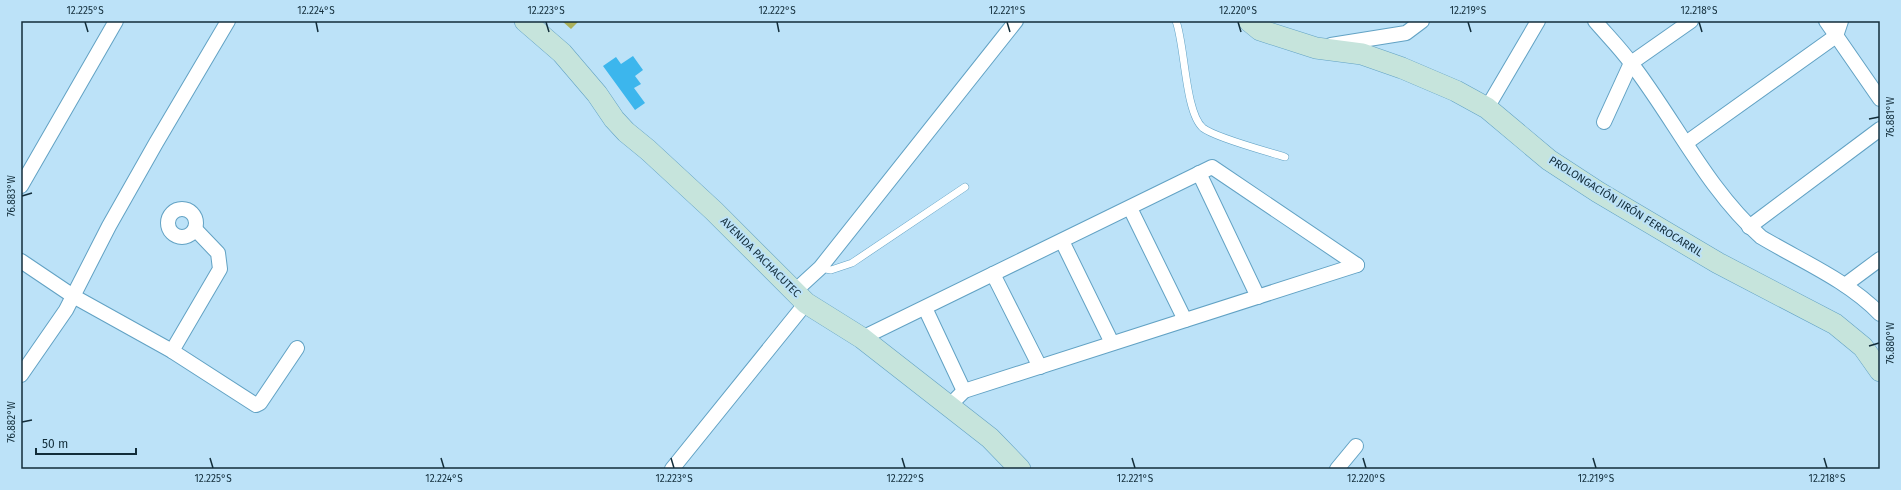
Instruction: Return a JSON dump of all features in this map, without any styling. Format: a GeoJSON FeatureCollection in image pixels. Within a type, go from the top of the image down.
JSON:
{"type":"FeatureCollection","features":[{"type":"Feature","properties":{"kind":"street"},"geometry":{"type":"LineString","coordinates":[[21,186],[116,21]]}},
{"type":"Feature","properties":{"kind":"street"},"geometry":{"type":"LineString","coordinates":[[21,375],[66,310],[109,226],[228,21]]}},
{"type":"Feature","properties":{"kind":"street","name":"AVENIDA PACHACUTEC"},"geometry":{"type":"LineString","coordinates":[[525,21],[562,53],[597,94],[614,119],[626,132],[648,150],[801,297],[862,338],[990,438],[1020,469]]}},
{"type":"Feature","properties":{"kind":"street"},"geometry":{"type":"LineString","coordinates":[[672,469],[801,297],[820,268],[1016,21]]}},
{"type":"Feature","properties":{"kind":"street","name":"PROLONGACIÓN JIRÓN FERROCARRIL"},"geometry":{"type":"LineString","coordinates":[[1249,21],[1260,30],[1316,48],[1362,54],[1402,68],[1456,91],[1487,108],[1550,160],[1598,192],[1718,263],[1835,324],[1863,347],[1880,371]]}},
{"type":"Feature","properties":{"kind":"street"},"geometry":{"type":"LineString","coordinates":[[1316,48],[1406,33],[1422,21]]}},
{"type":"Feature","properties":{"kind":"street"},"geometry":{"type":"LineString","coordinates":[[1487,108],[1538,21]]}},
{"type":"Feature","properties":{"kind":"street"},"geometry":{"type":"LineString","coordinates":[[1595,21],[1631,63],[1712,180],[1749,227],[1761,237],[1845,285],[1869,302],[1880,314]]}},
{"type":"Feature","properties":{"kind":"street"},"geometry":{"type":"LineString","coordinates":[[1604,122],[1631,63],[1691,21]]}},
{"type":"Feature","properties":{"kind":"street"},"geometry":{"type":"LineString","coordinates":[[1826,21],[1880,99]]}},
{"type":"Feature","properties":{"kind":"street"},"geometry":{"type":"LineString","coordinates":[[1686,143],[1836,36],[1841,21]]}},
{"type":"Feature","properties":{"kind":"street"},"geometry":{"type":"LineString","coordinates":[[1749,227],[1880,129]]}},
{"type":"Feature","properties":{"kind":"street"},"geometry":{"type":"LineString","coordinates":[[862,338],[1212,168],[1357,264],[964,391],[949,406]]}},
{"type":"Feature","properties":{"kind":"street"},"geometry":{"type":"LineString","coordinates":[[1199,174],[1258,296]]}},
{"type":"Feature","properties":{"kind":"street"},"geometry":{"type":"LineString","coordinates":[[1130,208],[1185,320]]}},
{"type":"Feature","properties":{"kind":"street"},"geometry":{"type":"LineString","coordinates":[[172,351],[220,269],[218,253],[195,229]]}},
{"type":"Feature","properties":{"kind":"street"},"geometry":{"type":"LineString","coordinates":[[1062,240],[1112,343]]}},
{"type":"Feature","properties":{"kind":"street"},"geometry":{"type":"LineString","coordinates":[[1845,285],[1880,260]]}},
{"type":"Feature","properties":{"kind":"street"},"geometry":{"type":"LineString","coordinates":[[21,261],[73,296],[172,351],[256,405],[260,403],[297,348]]}},
{"type":"Feature","properties":{"kind":"street"},"geometry":{"type":"LineString","coordinates":[[993,274],[1040,367]]}},
{"type":"Feature","properties":{"kind":"street"},"geometry":{"type":"LineString","coordinates":[[925,308],[964,391]]}},
{"type":"Feature","properties":{"kind":"street"},"geometry":{"type":"LineString","coordinates":[[1337,469],[1356,446]]}},
{"type":"Feature","properties":{"kind":"lane"},"geometry":{"type":"LineString","coordinates":[[1176,21],[1193,113],[1203,127],[1220,136],[1284,157]]}},
{"type":"Feature","properties":{"kind":"lane"},"geometry":{"type":"LineString","coordinates":[[820,268],[831,270],[852,263],[966,187]]}},
{"type":"Feature","properties":{"kind":"green space"},"geometry":{"type":"Polygon","coordinates":[[[562,21],[579,21],[571,29],[562,21]]]}},
{"type":"Feature","properties":{"kind":"building"},"geometry":{"type":"Polygon","coordinates":[[[633,56],[643,70],[635,76],[641,84],[634,88],[645,103],[635,110],[603,66],[616,57],[621,64],[633,56]]]}}]}
